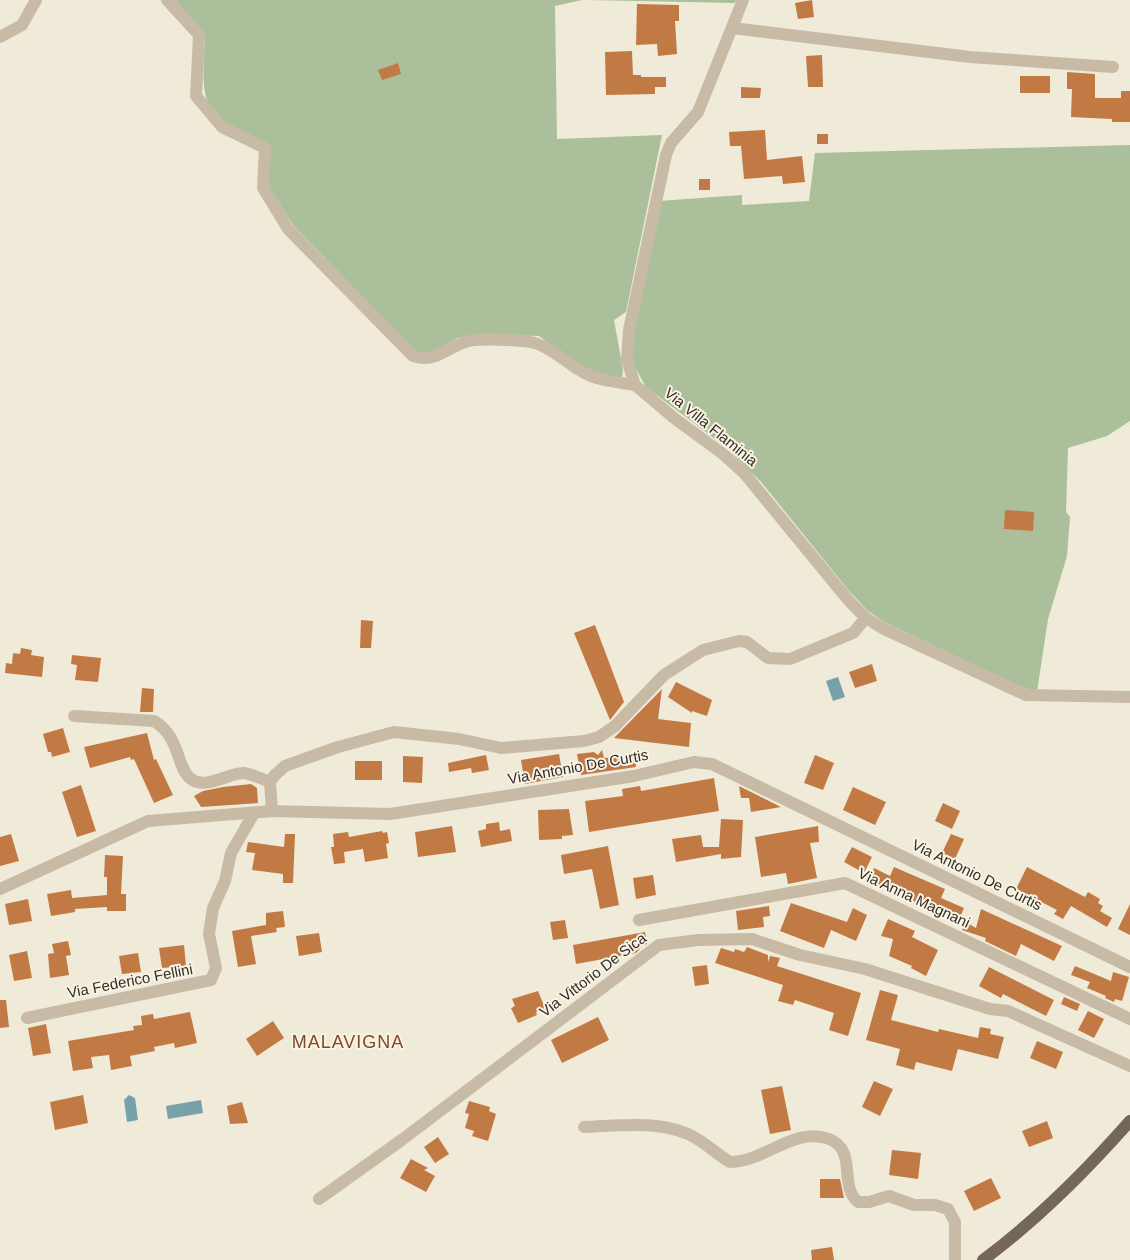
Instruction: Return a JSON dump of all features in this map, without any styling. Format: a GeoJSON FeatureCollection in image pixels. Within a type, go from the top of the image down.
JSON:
{"type":"FeatureCollection","features":[{"type":"Feature","properties":{"kind":"main road"},"geometry":{"type":"LineString","coordinates":[[984,1260],[1004,1245],[1062,1192],[1130,1121]]}},
{"type":"Feature","properties":{"kind":"street"},"geometry":{"type":"LineString","coordinates":[[0,36],[22,25],[36,0]]}},
{"type":"Feature","properties":{"kind":"street"},"geometry":{"type":"LineString","coordinates":[[167,0],[199,35],[196,96],[222,127],[265,148],[263,188],[288,229],[414,356],[422,359],[432,358],[462,342],[474,340],[526,341],[547,348],[584,373],[635,385],[627,360],[629,330],[666,155],[671,143],[698,112],[743,0]]}},
{"type":"Feature","properties":{"kind":"street"},"geometry":{"type":"LineString","coordinates":[[732,28],[970,57],[1113,67]]}},
{"type":"Feature","properties":{"kind":"street","name":"Via Villa Flaminia"},"geometry":{"type":"LineString","coordinates":[[635,385],[674,418],[723,454],[744,473],[840,591],[866,618],[899,636],[1026,695],[1130,697]]}},
{"type":"Feature","properties":{"kind":"street"},"geometry":{"type":"LineString","coordinates":[[272,812],[270,782],[285,766],[338,747],[394,732],[459,739],[501,748],[584,741],[599,737],[615,726],[664,675],[703,650],[739,641],[747,642],[768,658],[790,659],[853,633],[866,618]]}},
{"type":"Feature","properties":{"kind":"street"},"geometry":{"type":"LineString","coordinates":[[74,716],[154,721],[163,726],[173,739],[186,774],[198,782],[246,773],[270,782]]}},
{"type":"Feature","properties":{"kind":"street","name":"Via Antonio De Curtis"},"geometry":{"type":"LineString","coordinates":[[0,889],[148,822],[272,812],[390,814],[634,776],[694,762],[712,764],[1130,967]]}},
{"type":"Feature","properties":{"kind":"street","name":"Via Federico Fellini"},"geometry":{"type":"LineString","coordinates":[[27,1018],[205,983],[211,980],[216,968],[209,924],[225,881],[231,854],[254,813]]}},
{"type":"Feature","properties":{"kind":"street","name":"Via Anna Magnani"},"geometry":{"type":"LineString","coordinates":[[640,920],[844,883],[1130,1019]]}},
{"type":"Feature","properties":{"kind":"street","name":"Via Vittorio De Sica"},"geometry":{"type":"LineString","coordinates":[[319,1199],[403,1140],[659,944],[698,940],[752,939],[800,955],[865,969],[990,1009],[1008,1011],[1130,1066]]}},
{"type":"Feature","properties":{"kind":"street"},"geometry":{"type":"LineString","coordinates":[[584,1126],[650,1125],[675,1130],[695,1138],[730,1162],[752,1158],[799,1138],[809,1136],[827,1138],[838,1144],[844,1152],[852,1194],[858,1202],[869,1202],[889,1196],[914,1204],[935,1205],[948,1209],[955,1222],[955,1260]]}},
{"type":"Feature","properties":{"kind":"green space"},"geometry":{"type":"Polygon","coordinates":[[[175,0],[582,0],[555,6],[557,139],[662,135],[626,312],[614,320],[623,370],[622,379],[584,369],[539,336],[496,335],[457,338],[432,354],[416,352],[293,225],[271,191],[267,180],[270,146],[224,121],[210,106],[206,97],[204,83],[205,34],[175,0]]]}},
{"type":"Feature","properties":{"kind":"green space"},"geometry":{"type":"Polygon","coordinates":[[[587,0],[736,0],[735,3],[587,0]]]}},
{"type":"Feature","properties":{"kind":"green space"},"geometry":{"type":"Polygon","coordinates":[[[1130,145],[1130,421],[1107,436],[1068,448],[1066,512],[1070,517],[1067,556],[1048,619],[1037,692],[1016,685],[884,622],[868,611],[849,591],[762,483],[728,449],[646,387],[632,362],[631,347],[659,201],[742,195],[742,205],[809,201],[815,153],[1130,145]]]}},
{"type":"Feature","properties":{"kind":"water"},"geometry":{"type":"Polygon","coordinates":[[[838,677],[845,697],[833,701],[826,681],[838,677]]]}},
{"type":"Feature","properties":{"kind":"water"},"geometry":{"type":"Polygon","coordinates":[[[129,1095],[135,1098],[138,1120],[127,1122],[124,1100],[129,1095]]]}},
{"type":"Feature","properties":{"kind":"water"},"geometry":{"type":"Polygon","coordinates":[[[201,1100],[203,1113],[168,1119],[166,1106],[201,1100]]]}},
{"type":"Feature","properties":{"kind":"building"},"geometry":{"type":"Polygon","coordinates":[[[812,0],[814,17],[798,19],[795,3],[812,0]]]}},
{"type":"Feature","properties":{"kind":"building"},"geometry":{"type":"Polygon","coordinates":[[[637,4],[679,5],[679,21],[675,21],[677,54],[658,56],[657,44],[636,45],[637,4]]]}},
{"type":"Feature","properties":{"kind":"building"},"geometry":{"type":"Polygon","coordinates":[[[632,51],[633,75],[641,75],[641,77],[666,77],[666,87],[655,87],[655,94],[606,95],[605,52],[632,51]]]}},
{"type":"Feature","properties":{"kind":"building"},"geometry":{"type":"Polygon","coordinates":[[[822,55],[823,87],[808,87],[806,56],[822,55]]]}},
{"type":"Feature","properties":{"kind":"building"},"geometry":{"type":"Polygon","coordinates":[[[398,63],[401,74],[382,80],[378,70],[398,63]]]}},
{"type":"Feature","properties":{"kind":"building"},"geometry":{"type":"Polygon","coordinates":[[[1067,72],[1095,74],[1095,98],[1121,98],[1121,91],[1130,91],[1130,122],[1112,122],[1112,119],[1071,117],[1072,89],[1067,89],[1067,72]]]}},
{"type":"Feature","properties":{"kind":"building"},"geometry":{"type":"Polygon","coordinates":[[[1020,76],[1050,76],[1050,93],[1020,93],[1020,76]]]}},
{"type":"Feature","properties":{"kind":"building"},"geometry":{"type":"Polygon","coordinates":[[[741,87],[761,88],[760,98],[741,98],[741,87]]]}},
{"type":"Feature","properties":{"kind":"building"},"geometry":{"type":"Polygon","coordinates":[[[765,130],[767,160],[802,156],[805,182],[783,184],[782,176],[744,179],[741,146],[730,146],[729,132],[765,130]]]}},
{"type":"Feature","properties":{"kind":"building"},"geometry":{"type":"Polygon","coordinates":[[[817,134],[828,134],[828,144],[817,144],[817,134]]]}},
{"type":"Feature","properties":{"kind":"building"},"geometry":{"type":"Polygon","coordinates":[[[699,179],[710,179],[710,190],[699,190],[699,179]]]}},
{"type":"Feature","properties":{"kind":"building"},"geometry":{"type":"Polygon","coordinates":[[[1005,510],[1034,512],[1033,531],[1004,529],[1005,510]]]}},
{"type":"Feature","properties":{"kind":"building"},"geometry":{"type":"Polygon","coordinates":[[[361,620],[373,621],[371,648],[360,648],[361,620]]]}},
{"type":"Feature","properties":{"kind":"building"},"geometry":{"type":"Polygon","coordinates":[[[595,625],[624,702],[610,720],[574,633],[595,625]]]}},
{"type":"Feature","properties":{"kind":"building"},"geometry":{"type":"Polygon","coordinates":[[[21,648],[32,650],[31,655],[44,657],[42,677],[5,673],[6,663],[12,664],[13,653],[20,654],[21,648]]]}},
{"type":"Feature","properties":{"kind":"building"},"geometry":{"type":"Polygon","coordinates":[[[72,655],[101,658],[98,682],[75,680],[77,665],[71,664],[72,655]]]}},
{"type":"Feature","properties":{"kind":"building"},"geometry":{"type":"Polygon","coordinates":[[[872,664],[877,681],[855,688],[849,672],[872,664]]]}},
{"type":"Feature","properties":{"kind":"building"},"geometry":{"type":"Polygon","coordinates":[[[676,682],[712,700],[707,716],[692,711],[692,713],[668,697],[676,682]]]}},
{"type":"Feature","properties":{"kind":"building"},"geometry":{"type":"Polygon","coordinates":[[[142,688],[154,689],[153,712],[140,712],[142,688]]]}},
{"type":"Feature","properties":{"kind":"building"},"geometry":{"type":"Polygon","coordinates":[[[662,689],[658,719],[691,723],[689,747],[614,738],[662,689]]]}},
{"type":"Feature","properties":{"kind":"building"},"geometry":{"type":"Polygon","coordinates":[[[63,728],[70,752],[52,757],[51,752],[48,752],[43,734],[63,728]]]}},
{"type":"Feature","properties":{"kind":"building"},"geometry":{"type":"Polygon","coordinates":[[[147,733],[154,760],[156,759],[173,795],[154,803],[134,759],[131,760],[130,757],[90,768],[84,747],[147,733]]]}},
{"type":"Feature","properties":{"kind":"building"},"geometry":{"type":"Polygon","coordinates":[[[602,750],[604,758],[635,755],[636,767],[581,775],[577,754],[594,752],[598,755],[602,750]]]}},
{"type":"Feature","properties":{"kind":"building"},"geometry":{"type":"Polygon","coordinates":[[[559,754],[563,777],[525,784],[521,760],[559,754]]]}},
{"type":"Feature","properties":{"kind":"building"},"geometry":{"type":"Polygon","coordinates":[[[486,755],[489,770],[472,773],[471,768],[449,772],[448,763],[486,755]]]}},
{"type":"Feature","properties":{"kind":"building"},"geometry":{"type":"Polygon","coordinates":[[[815,755],[834,763],[823,790],[804,783],[815,755]]]}},
{"type":"Feature","properties":{"kind":"building"},"geometry":{"type":"Polygon","coordinates":[[[403,756],[423,757],[422,783],[403,782],[403,756]]]}},
{"type":"Feature","properties":{"kind":"building"},"geometry":{"type":"Polygon","coordinates":[[[355,761],[382,761],[382,780],[355,780],[355,761]]]}},
{"type":"Feature","properties":{"kind":"building"},"geometry":{"type":"Polygon","coordinates":[[[714,778],[719,811],[589,832],[585,801],[623,796],[622,789],[640,786],[641,791],[714,778]]]}},
{"type":"Feature","properties":{"kind":"building"},"geometry":{"type":"Polygon","coordinates":[[[251,784],[257,788],[258,803],[201,807],[194,796],[203,791],[251,784]]]}},
{"type":"Feature","properties":{"kind":"building"},"geometry":{"type":"Polygon","coordinates":[[[81,785],[96,831],[77,837],[62,792],[81,785]]]}},
{"type":"Feature","properties":{"kind":"building"},"geometry":{"type":"Polygon","coordinates":[[[739,786],[781,807],[751,812],[749,798],[741,798],[739,786]]]}},
{"type":"Feature","properties":{"kind":"building"},"geometry":{"type":"Polygon","coordinates":[[[853,787],[886,802],[875,825],[843,810],[853,787]]]}},
{"type":"Feature","properties":{"kind":"building"},"geometry":{"type":"Polygon","coordinates":[[[943,803],[960,811],[952,829],[935,821],[943,803]]]}},
{"type":"Feature","properties":{"kind":"building"},"geometry":{"type":"Polygon","coordinates":[[[569,809],[573,835],[562,836],[562,839],[539,840],[538,810],[569,809]]]}},
{"type":"Feature","properties":{"kind":"building"},"geometry":{"type":"Polygon","coordinates":[[[721,819],[743,820],[741,857],[721,859],[721,854],[676,862],[672,839],[701,835],[703,847],[719,847],[721,819]]]}},
{"type":"Feature","properties":{"kind":"building"},"geometry":{"type":"Polygon","coordinates":[[[499,822],[500,831],[510,829],[512,841],[481,847],[478,831],[486,829],[486,824],[499,822]]]}},
{"type":"Feature","properties":{"kind":"building"},"geometry":{"type":"Polygon","coordinates":[[[452,826],[456,852],[418,857],[415,832],[452,826]]]}},
{"type":"Feature","properties":{"kind":"building"},"geometry":{"type":"Polygon","coordinates":[[[818,826],[819,842],[810,843],[817,878],[788,884],[786,873],[761,877],[755,837],[818,826]]]}},
{"type":"Feature","properties":{"kind":"building"},"geometry":{"type":"Polygon","coordinates":[[[382,831],[383,833],[387,832],[389,843],[386,844],[388,858],[365,862],[363,849],[344,852],[345,863],[334,864],[331,847],[334,847],[333,834],[348,832],[349,837],[382,831]]]}},
{"type":"Feature","properties":{"kind":"building"},"geometry":{"type":"Polygon","coordinates":[[[11,834],[19,861],[0,866],[0,837],[11,834]]]}},
{"type":"Feature","properties":{"kind":"building"},"geometry":{"type":"Polygon","coordinates":[[[285,834],[295,834],[293,883],[283,883],[283,874],[252,870],[255,853],[246,852],[248,842],[284,847],[285,834]]]}},
{"type":"Feature","properties":{"kind":"building"},"geometry":{"type":"Polygon","coordinates":[[[951,834],[964,839],[955,859],[942,853],[951,834]]]}},
{"type":"Feature","properties":{"kind":"building"},"geometry":{"type":"Polygon","coordinates":[[[608,846],[619,905],[600,909],[592,869],[564,874],[561,855],[608,846]]]}},
{"type":"Feature","properties":{"kind":"building"},"geometry":{"type":"Polygon","coordinates":[[[852,847],[872,857],[864,873],[844,862],[852,847]]]}},
{"type":"Feature","properties":{"kind":"building"},"geometry":{"type":"Polygon","coordinates":[[[105,855],[123,856],[121,894],[126,894],[126,911],[107,911],[107,907],[75,909],[75,912],[51,916],[47,894],[71,890],[72,898],[107,895],[107,877],[104,877],[105,855]]]}},
{"type":"Feature","properties":{"kind":"building"},"geometry":{"type":"Polygon","coordinates":[[[894,867],[945,889],[941,898],[964,908],[958,922],[868,880],[874,868],[890,876],[894,867]]]}},
{"type":"Feature","properties":{"kind":"building"},"geometry":{"type":"Polygon","coordinates":[[[1027,867],[1085,897],[1088,892],[1100,899],[1098,903],[1103,906],[1100,911],[1112,918],[1107,927],[1071,906],[1063,919],[1054,914],[1057,910],[1016,889],[1027,867]]]}},
{"type":"Feature","properties":{"kind":"building"},"geometry":{"type":"Polygon","coordinates":[[[653,875],[656,895],[636,899],[633,878],[653,875]]]}},
{"type":"Feature","properties":{"kind":"building"},"geometry":{"type":"Polygon","coordinates":[[[28,899],[32,921],[9,925],[5,904],[28,899]]]}},
{"type":"Feature","properties":{"kind":"building"},"geometry":{"type":"Polygon","coordinates":[[[791,903],[847,922],[853,908],[867,915],[856,941],[831,930],[824,948],[780,931],[791,903]]]}},
{"type":"Feature","properties":{"kind":"building"},"geometry":{"type":"Polygon","coordinates":[[[1130,904],[1130,935],[1118,929],[1130,904]]]}},
{"type":"Feature","properties":{"kind":"building"},"geometry":{"type":"Polygon","coordinates":[[[769,906],[770,916],[763,917],[764,927],[738,930],[736,911],[769,906]]]}},
{"type":"Feature","properties":{"kind":"building"},"geometry":{"type":"Polygon","coordinates":[[[981,909],[1062,946],[1054,961],[1021,944],[1016,956],[985,941],[986,938],[962,930],[966,922],[976,928],[981,909]]]}},
{"type":"Feature","properties":{"kind":"building"},"geometry":{"type":"Polygon","coordinates":[[[283,911],[285,927],[276,928],[277,932],[251,936],[256,964],[238,967],[232,931],[266,925],[266,913],[283,911]]]}},
{"type":"Feature","properties":{"kind":"building"},"geometry":{"type":"Polygon","coordinates":[[[888,919],[915,931],[912,937],[938,950],[926,976],[911,968],[912,966],[889,956],[893,939],[881,936],[888,919]]]}},
{"type":"Feature","properties":{"kind":"building"},"geometry":{"type":"Polygon","coordinates":[[[565,920],[568,938],[553,940],[550,922],[565,920]]]}},
{"type":"Feature","properties":{"kind":"building"},"geometry":{"type":"Polygon","coordinates":[[[645,932],[647,944],[640,947],[636,953],[576,964],[573,945],[645,932]]]}},
{"type":"Feature","properties":{"kind":"building"},"geometry":{"type":"Polygon","coordinates":[[[319,933],[322,952],[299,956],[296,936],[319,933]]]}},
{"type":"Feature","properties":{"kind":"building"},"geometry":{"type":"Polygon","coordinates":[[[68,941],[71,955],[66,956],[69,975],[50,978],[48,954],[54,953],[52,944],[68,941]]]}},
{"type":"Feature","properties":{"kind":"building"},"geometry":{"type":"Polygon","coordinates":[[[184,945],[186,966],[162,968],[159,948],[184,945]]]}},
{"type":"Feature","properties":{"kind":"building"},"geometry":{"type":"Polygon","coordinates":[[[747,947],[768,955],[768,962],[770,956],[780,958],[777,966],[861,993],[848,1036],[829,1030],[834,1013],[795,1000],[793,1005],[778,1001],[783,985],[715,963],[721,948],[734,952],[735,949],[744,952],[747,947]]]}},
{"type":"Feature","properties":{"kind":"building"},"geometry":{"type":"Polygon","coordinates":[[[27,951],[32,978],[14,981],[9,955],[27,951]]]}},
{"type":"Feature","properties":{"kind":"building"},"geometry":{"type":"Polygon","coordinates":[[[138,953],[141,972],[122,974],[119,956],[138,953]]]}},
{"type":"Feature","properties":{"kind":"building"},"geometry":{"type":"Polygon","coordinates":[[[707,965],[709,984],[695,986],[692,967],[707,965]]]}},
{"type":"Feature","properties":{"kind":"building"},"geometry":{"type":"Polygon","coordinates":[[[1075,966],[1111,981],[1113,972],[1129,977],[1122,1001],[1115,999],[1114,1002],[1105,998],[1106,996],[1087,988],[1090,982],[1071,975],[1075,966]]]}},
{"type":"Feature","properties":{"kind":"building"},"geometry":{"type":"Polygon","coordinates":[[[989,967],[1054,1000],[1046,1016],[1003,994],[1001,998],[979,986],[989,967]]]}},
{"type":"Feature","properties":{"kind":"building"},"geometry":{"type":"Polygon","coordinates":[[[880,990],[898,995],[891,1020],[938,1032],[939,1029],[978,1038],[980,1027],[991,1029],[990,1034],[1004,1037],[998,1059],[958,1049],[952,1071],[916,1062],[914,1070],[896,1065],[900,1049],[866,1040],[880,990]]]}},
{"type":"Feature","properties":{"kind":"building"},"geometry":{"type":"Polygon","coordinates":[[[538,991],[545,1008],[536,1012],[537,1015],[518,1023],[511,1008],[515,1006],[512,999],[538,991]]]}},
{"type":"Feature","properties":{"kind":"building"},"geometry":{"type":"Polygon","coordinates":[[[1064,997],[1080,1004],[1077,1011],[1061,1004],[1064,997]]]}},
{"type":"Feature","properties":{"kind":"building"},"geometry":{"type":"Polygon","coordinates":[[[0,1000],[6,1000],[9,1027],[0,1028],[0,1000]]]}},
{"type":"Feature","properties":{"kind":"building"},"geometry":{"type":"Polygon","coordinates":[[[1088,1011],[1104,1019],[1094,1038],[1078,1030],[1088,1011]]]}},
{"type":"Feature","properties":{"kind":"building"},"geometry":{"type":"Polygon","coordinates":[[[190,1012],[197,1043],[175,1048],[174,1043],[154,1047],[155,1051],[130,1056],[132,1066],[111,1070],[109,1055],[91,1057],[93,1068],[73,1071],[68,1041],[134,1030],[133,1026],[142,1025],[141,1016],[153,1014],[154,1019],[190,1012]]]}},
{"type":"Feature","properties":{"kind":"building"},"geometry":{"type":"Polygon","coordinates":[[[598,1017],[609,1040],[562,1063],[551,1040],[598,1017]]]}},
{"type":"Feature","properties":{"kind":"building"},"geometry":{"type":"Polygon","coordinates":[[[273,1021],[284,1038],[257,1056],[246,1039],[273,1021]]]}},
{"type":"Feature","properties":{"kind":"building"},"geometry":{"type":"Polygon","coordinates":[[[46,1024],[51,1053],[33,1056],[28,1028],[46,1024]]]}},
{"type":"Feature","properties":{"kind":"building"},"geometry":{"type":"Polygon","coordinates":[[[1037,1041],[1063,1052],[1056,1069],[1030,1058],[1037,1041]]]}},
{"type":"Feature","properties":{"kind":"building"},"geometry":{"type":"Polygon","coordinates":[[[874,1081],[893,1089],[880,1116],[862,1107],[874,1081]]]}},
{"type":"Feature","properties":{"kind":"building"},"geometry":{"type":"Polygon","coordinates":[[[782,1086],[791,1130],[770,1134],[761,1090],[782,1086]]]}},
{"type":"Feature","properties":{"kind":"building"},"geometry":{"type":"Polygon","coordinates":[[[83,1095],[88,1123],[55,1130],[50,1102],[83,1095]]]}},
{"type":"Feature","properties":{"kind":"building"},"geometry":{"type":"Polygon","coordinates":[[[469,1101],[490,1107],[489,1111],[496,1114],[488,1141],[472,1136],[474,1131],[465,1128],[469,1114],[465,1113],[469,1101]]]}},
{"type":"Feature","properties":{"kind":"building"},"geometry":{"type":"Polygon","coordinates":[[[242,1102],[248,1123],[230,1124],[227,1106],[242,1102]]]}},
{"type":"Feature","properties":{"kind":"building"},"geometry":{"type":"Polygon","coordinates":[[[1047,1121],[1053,1138],[1029,1147],[1022,1131],[1047,1121]]]}},
{"type":"Feature","properties":{"kind":"building"},"geometry":{"type":"Polygon","coordinates":[[[438,1137],[449,1154],[435,1163],[424,1147],[438,1137]]]}},
{"type":"Feature","properties":{"kind":"building"},"geometry":{"type":"Polygon","coordinates":[[[892,1150],[921,1153],[918,1179],[889,1175],[892,1150]]]}},
{"type":"Feature","properties":{"kind":"building"},"geometry":{"type":"Polygon","coordinates":[[[411,1159],[428,1168],[424,1170],[435,1176],[426,1192],[400,1178],[411,1159]]]}},
{"type":"Feature","properties":{"kind":"building"},"geometry":{"type":"Polygon","coordinates":[[[991,1178],[1001,1198],[974,1211],[964,1191],[991,1178]]]}},
{"type":"Feature","properties":{"kind":"building"},"geometry":{"type":"Polygon","coordinates":[[[820,1179],[840,1179],[844,1198],[820,1198],[820,1179]]]}},
{"type":"Feature","properties":{"kind":"building"},"geometry":{"type":"Polygon","coordinates":[[[832,1247],[834,1260],[812,1260],[811,1250],[832,1247]]]}},
{"type":"Feature","properties":{"kind":"district","name":"MALAVIGNA"},"geometry":{"type":"Point","coordinates":[348,1042]}}]}
